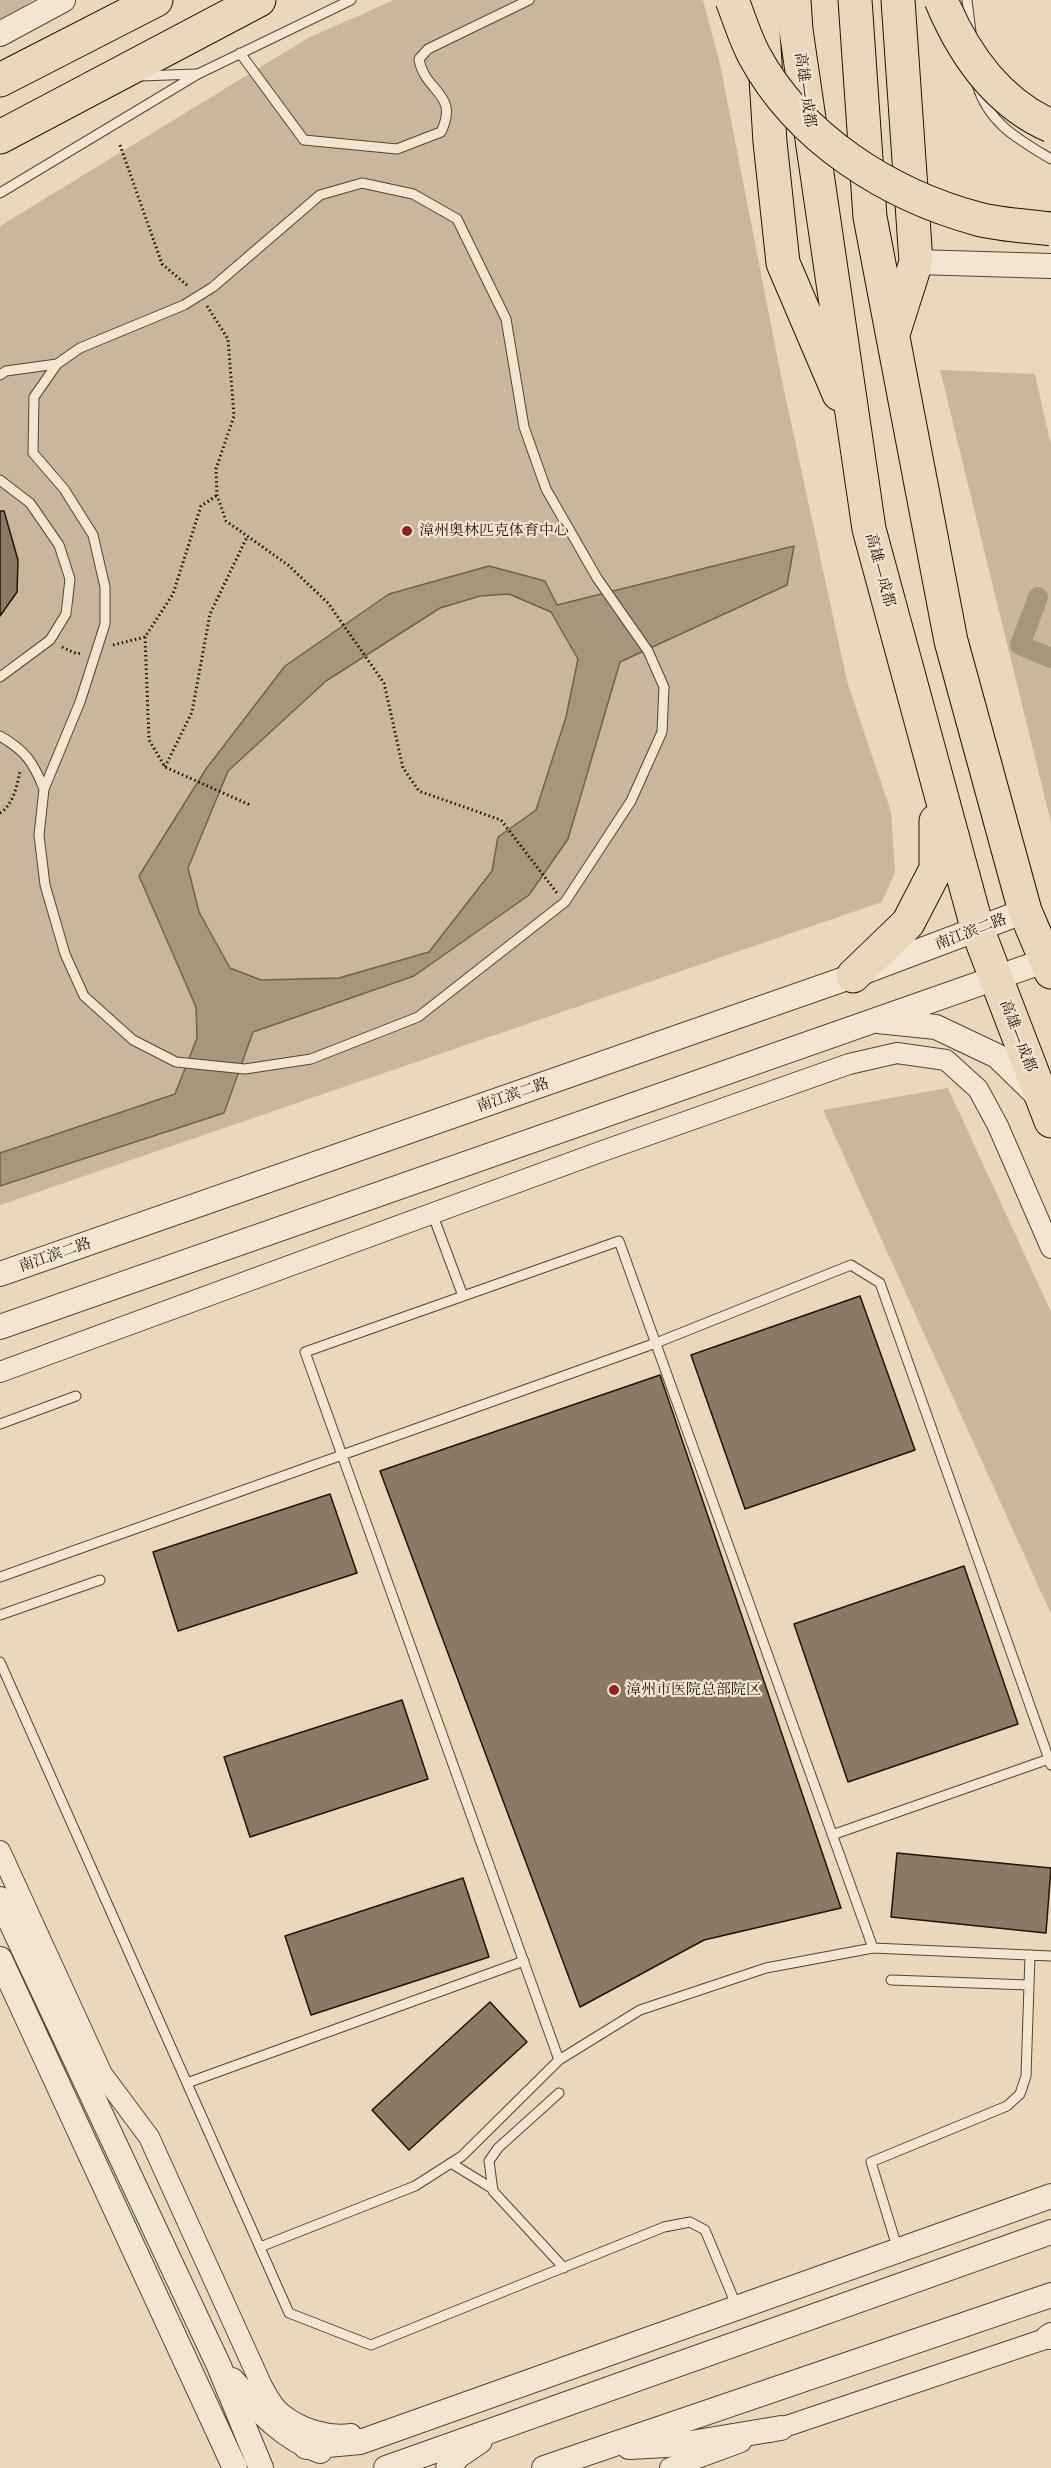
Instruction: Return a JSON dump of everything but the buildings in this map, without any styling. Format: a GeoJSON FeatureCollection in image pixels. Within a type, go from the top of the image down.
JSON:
{"type":"FeatureCollection","features":[{"type":"Feature","properties":{"kind":"highway"},"geometry":{"type":"LineString","coordinates":[[0,80],[156,0]]}},
{"type":"Feature","properties":{"kind":"highway"},"geometry":{"type":"LineString","coordinates":[[0,137],[259,0]]}},
{"type":"Feature","properties":{"kind":"highway"},"geometry":{"type":"LineString","coordinates":[[732,0],[754,55],[786,103],[839,153],[891,186],[979,219],[1051,229]]}},
{"type":"Feature","properties":{"kind":"highway"},"geometry":{"type":"LineString","coordinates":[[761,0],[770,141],[783,264],[811,335],[854,425]]}},
{"type":"Feature","properties":{"kind":"highway"},"geometry":{"type":"LineString","coordinates":[[893,336],[916,262],[898,0]]}},
{"type":"Feature","properties":{"kind":"highway"},"geometry":{"type":"LineString","coordinates":[[941,0],[956,37],[994,89],[1051,126]]}},
{"type":"Feature","properties":{"kind":"highway"},"geometry":{"type":"LineString","coordinates":[[856,1],[870,217],[951,641],[1025,911],[1049,966]]}},
{"type":"Feature","properties":{"kind":"highway","name":"高雄—成都"},"geometry":{"type":"LineString","coordinates":[[795,15],[869,530],[978,931],[1047,1111]]}},
{"type":"Feature","properties":{"kind":"highway"},"geometry":{"type":"LineString","coordinates":[[853,976],[908,923],[936,869],[937,780]]}},
{"type":"Feature","properties":{"kind":"street"},"geometry":{"type":"LineString","coordinates":[[0,34],[63,0]]}},
{"type":"Feature","properties":{"kind":"street"},"geometry":{"type":"LineString","coordinates":[[916,262],[1051,266]]}},
{"type":"Feature","properties":{"kind":"street","name":"南江滨二路"},"geometry":{"type":"LineString","coordinates":[[0,1274],[853,976],[978,931],[1025,911]]}},
{"type":"Feature","properties":{"kind":"street"},"geometry":{"type":"LineString","coordinates":[[0,1327],[870,1020],[995,977],[1049,966]]}},
{"type":"Feature","properties":{"kind":"street"},"geometry":{"type":"LineString","coordinates":[[870,1020],[936,1028],[998,1056],[1047,1111]]}},
{"type":"Feature","properties":{"kind":"street"},"geometry":{"type":"LineString","coordinates":[[0,1372],[432,1213],[849,1064],[897,1053],[946,1060],[978,1089],[998,1126],[1051,1248]]}},
{"type":"Feature","properties":{"kind":"street"},"geometry":{"type":"LineString","coordinates":[[0,1851],[102,2074],[149,2137],[262,2386],[280,2412],[309,2429],[332,2435],[350,2434],[685,2314],[738,2310]]}},
{"type":"Feature","properties":{"kind":"street"},"geometry":{"type":"LineString","coordinates":[[0,1899],[219,2366],[261,2468]]}},
{"type":"Feature","properties":{"kind":"street"},"geometry":{"type":"LineString","coordinates":[[0,1959],[235,2468]]}},
{"type":"Feature","properties":{"kind":"street"},"geometry":{"type":"LineString","coordinates":[[306,2446],[360,2442],[738,2310],[1051,2196]]}},
{"type":"Feature","properties":{"kind":"street"},"geometry":{"type":"LineString","coordinates":[[1026,2205],[1051,2202]]}},
{"type":"Feature","properties":{"kind":"street"},"geometry":{"type":"LineString","coordinates":[[386,2468],[1051,2232]]}},
{"type":"Feature","properties":{"kind":"street"},"geometry":{"type":"LineString","coordinates":[[544,2468],[1051,2295]]}},
{"type":"Feature","properties":{"kind":"street"},"geometry":{"type":"LineString","coordinates":[[642,2377],[738,2310]]}},
{"type":"Feature","properties":{"kind":"street"},"geometry":{"type":"LineString","coordinates":[[670,2468],[782,2428],[1050,2339]]}},
{"type":"Feature","properties":{"kind":"street"},"geometry":{"type":"LineString","coordinates":[[219,2366],[266,2419],[306,2446],[327,2454],[370,2455],[499,2427]]}},
{"type":"Feature","properties":{"kind":"street"},"geometry":{"type":"LineString","coordinates":[[448,2468],[458,2456],[499,2427]]}},
{"type":"Feature","properties":{"kind":"street"},"geometry":{"type":"LineString","coordinates":[[599,2449],[685,2444],[782,2428]]}},
{"type":"Feature","properties":{"kind":"lane"},"geometry":{"type":"LineString","coordinates":[[0,193],[198,74],[351,0]]}},
{"type":"Feature","properties":{"kind":"lane"},"geometry":{"type":"LineString","coordinates":[[240,53],[304,140],[397,148],[441,132],[448,119],[446,100],[421,72],[419,59],[428,49],[529,0]]}},
{"type":"Feature","properties":{"kind":"lane"},"geometry":{"type":"LineString","coordinates":[[967,0],[978,87],[987,110],[1006,132],[1051,159]]}},
{"type":"Feature","properties":{"kind":"lane"},"geometry":{"type":"LineString","coordinates":[[114,77],[198,74]]}},
{"type":"Feature","properties":{"kind":"lane"},"geometry":{"type":"LineString","coordinates":[[362,183],[413,194],[457,219],[506,319],[524,427],[546,489],[597,578],[648,651],[664,687],[662,732],[631,801],[565,902],[418,1017],[311,1059],[245,1069],[176,1062],[133,1040],[84,996],[65,954],[45,885],[39,836],[44,789],[80,702],[105,624],[105,587],[93,535],[64,489],[33,453],[34,397],[57,364],[80,348],[184,305],[200,296],[320,195],[362,183]]}},
{"type":"Feature","properties":{"kind":"lane"},"geometry":{"type":"LineString","coordinates":[[0,375],[6,371],[57,364]]}},
{"type":"Feature","properties":{"kind":"lane"},"geometry":{"type":"LineString","coordinates":[[0,480],[30,502],[59,545],[70,579],[66,614],[50,640],[0,677]]}},
{"type":"Feature","properties":{"kind":"lane"},"geometry":{"type":"LineString","coordinates":[[0,736],[16,745],[33,762],[44,789]]}},
{"type":"Feature","properties":{"kind":"lane"},"geometry":{"type":"LineString","coordinates":[[432,1213],[463,1296]]}},
{"type":"Feature","properties":{"kind":"lane"},"geometry":{"type":"LineString","coordinates":[[559,2060],[305,1352],[620,1241],[873,1948]]}},
{"type":"Feature","properties":{"kind":"lane"},"geometry":{"type":"LineString","coordinates":[[0,1577],[656,1343],[851,1265],[880,1283],[1050,1762],[832,1835]]}},
{"type":"Feature","properties":{"kind":"lane"},"geometry":{"type":"LineString","coordinates":[[0,1424],[76,1395]]}},
{"type":"Feature","properties":{"kind":"lane"},"geometry":{"type":"LineString","coordinates":[[0,1615],[100,1580]]}},
{"type":"Feature","properties":{"kind":"lane"},"geometry":{"type":"LineString","coordinates":[[0,1662],[289,2313],[371,2345],[664,2227],[690,2222],[705,2230],[738,2310]]}},
{"type":"Feature","properties":{"kind":"lane"},"geometry":{"type":"LineString","coordinates":[[260,2247],[415,2186],[462,2156],[559,2060],[640,2010],[766,1968],[873,1948],[1051,1956]]}},
{"type":"Feature","properties":{"kind":"lane"},"geometry":{"type":"LineString","coordinates":[[899,2251],[871,2162],[1007,2106],[1020,2094],[1026,2076],[1030,1955]]}},
{"type":"Feature","properties":{"kind":"lane"},"geometry":{"type":"LineString","coordinates":[[187,2083],[524,1961]]}},
{"type":"Feature","properties":{"kind":"lane"},"geometry":{"type":"LineString","coordinates":[[891,1980],[1029,1985]]}},
{"type":"Feature","properties":{"kind":"lane"},"geometry":{"type":"LineString","coordinates":[[493,2188],[489,2161],[498,2148],[559,2093]]}},
{"type":"Feature","properties":{"kind":"lane"},"geometry":{"type":"LineString","coordinates":[[451,2163],[493,2188],[564,2268]]}},
{"type":"Feature","properties":{"kind":"path"},"geometry":{"type":"LineString","coordinates":[[120,145],[162,264],[200,296],[228,339],[234,416],[216,469],[217,495],[226,521],[288,565],[328,603],[384,683],[403,768],[419,791],[501,820],[565,902]]}},
{"type":"Feature","properties":{"kind":"path"},"geometry":{"type":"LineString","coordinates":[[217,495],[201,506],[173,594],[145,637],[149,740],[165,767],[250,805]]}},
{"type":"Feature","properties":{"kind":"path"},"geometry":{"type":"LineString","coordinates":[[165,767],[192,712],[210,614],[247,537]]}},
{"type":"Feature","properties":{"kind":"path"},"geometry":{"type":"LineString","coordinates":[[50,640],[77,654],[145,637]]}},
{"type":"Feature","properties":{"kind":"path"},"geometry":{"type":"LineString","coordinates":[[0,813],[5,810],[16,789],[21,762],[16,745]]}},
{"type":"Feature","properties":{"kind":"shaded area"},"geometry":{"type":"Polygon","coordinates":[[[0,0],[34,0],[0,21],[0,0]]]}},
{"type":"Feature","properties":{"kind":"shaded area","name":"漳州奥林匹克体育中心"},"geometry":{"type":"Polygon","coordinates":[[[394,0],[703,0],[720,64],[782,381],[847,681],[891,812],[895,872],[882,902],[0,1205],[0,226],[308,38],[394,0]]]}},
{"type":"Feature","properties":{"kind":"shaded area"},"geometry":{"type":"Polygon","coordinates":[[[940,370],[1035,374],[1051,445],[1051,823],[940,370]]]}},
{"type":"Feature","properties":{"kind":"shaded area"},"geometry":{"type":"Polygon","coordinates":[[[794,546],[787,585],[620,662],[568,839],[529,895],[414,976],[253,1032],[224,1113],[0,1186],[0,1153],[175,1094],[197,1038],[196,1007],[139,876],[206,769],[285,666],[389,594],[489,566],[545,581],[557,605],[794,546]],[[509,594],[480,596],[440,608],[326,681],[228,771],[188,868],[199,912],[230,968],[261,980],[339,978],[429,952],[492,871],[498,837],[536,810],[566,717],[578,659],[551,612],[509,594]]]}},
{"type":"Feature","properties":{"kind":"shaded area"},"geometry":{"type":"Polygon","coordinates":[[[948,1088],[1051,1312],[1051,1614],[823,1110],[948,1088]]]}},
{"type":"Feature","properties":{"kind":"waterway"},"geometry":{"type":"LineString","coordinates":[[1038,597],[1020,645],[1051,658]]}},
{"type":"Feature","properties":{"kind":"place","name":"漳州奥林匹克体育中心"},"geometry":{"type":"Point","coordinates":[407,531]}},
{"type":"Feature","properties":{"kind":"place","name":"漳州市医院总部院区"},"geometry":{"type":"Point","coordinates":[614,1690]}}]}
